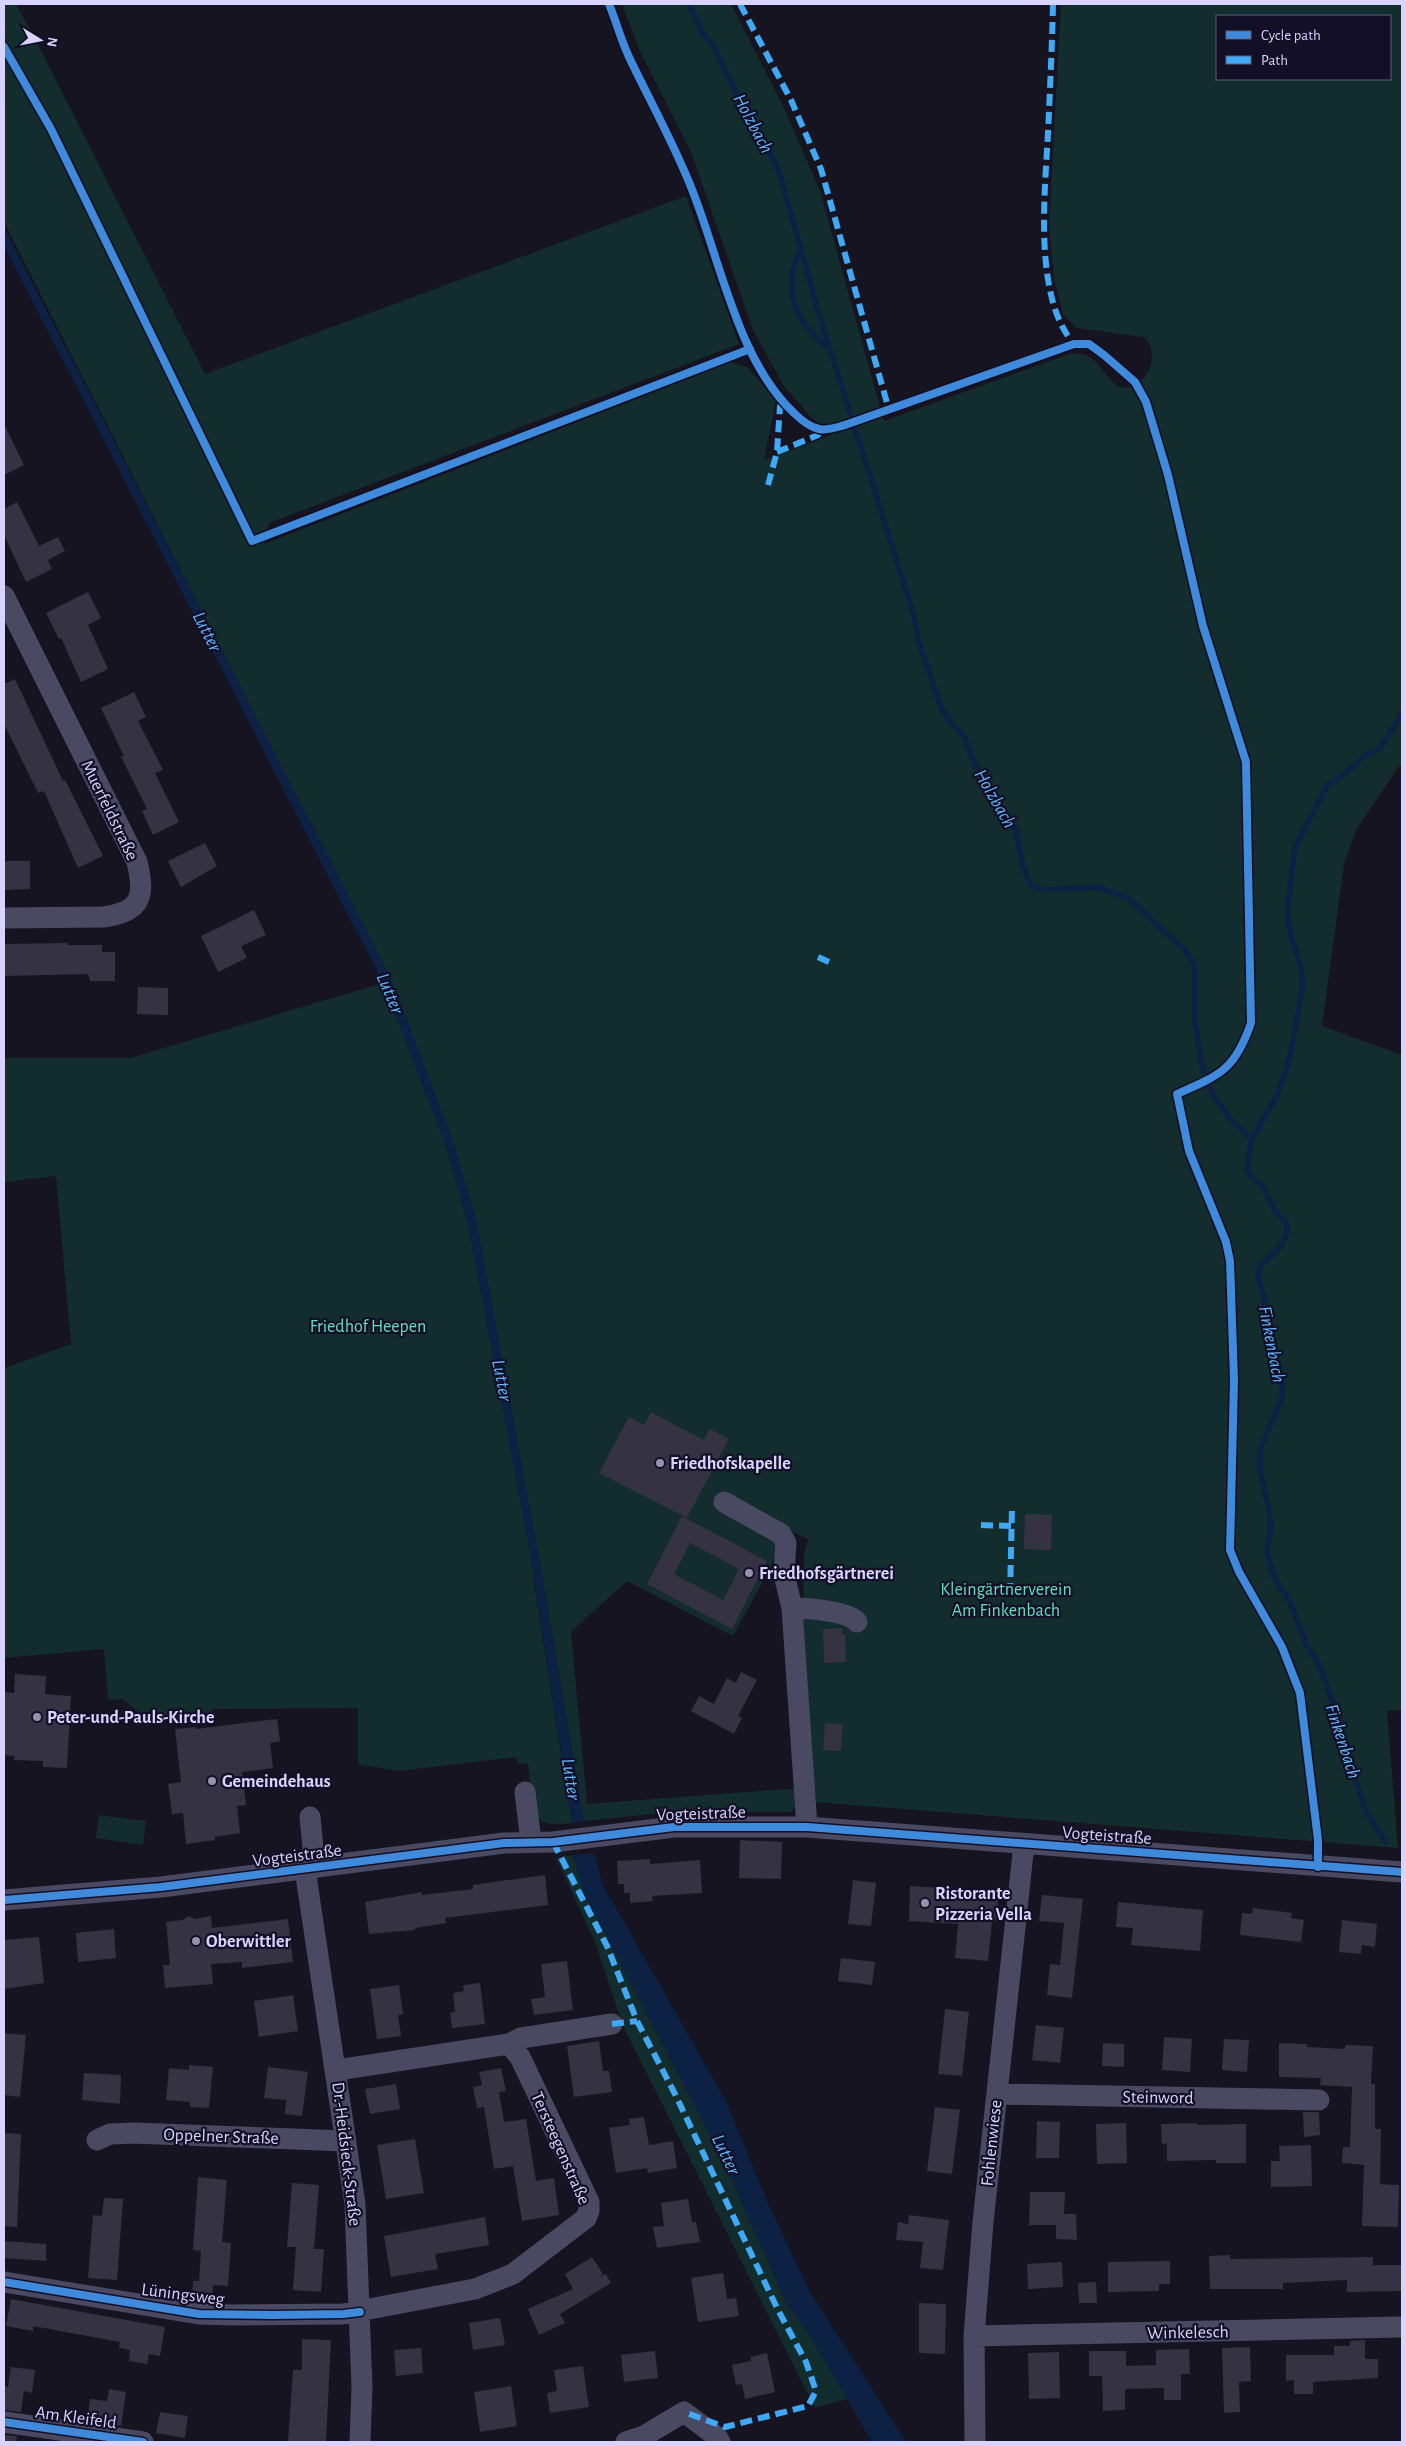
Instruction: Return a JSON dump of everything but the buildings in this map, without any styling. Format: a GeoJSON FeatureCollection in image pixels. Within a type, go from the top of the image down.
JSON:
{"type":"FeatureCollection","features":[{"type":"Feature","properties":{"kind":"street","name":"Muerfeldstraße"},"geometry":{"type":"LineString","coordinates":[[4,596],[137,862],[141,878],[137,903],[129,912],[103,918],[4,918]]}},
{"type":"Feature","properties":{"kind":"street"},"geometry":{"type":"LineString","coordinates":[[724,1502],[781,1534],[786,1543],[784,1574],[792,1608],[807,1827]]}},
{"type":"Feature","properties":{"kind":"street"},"geometry":{"type":"LineString","coordinates":[[792,1608],[812,1609],[851,1617],[857,1622]]}},
{"type":"Feature","properties":{"kind":"street"},"geometry":{"type":"LineString","coordinates":[[525,1792],[531,1842]]}},
{"type":"Feature","properties":{"kind":"street","name":"Dr.-Heidsieck-Straße"},"geometry":{"type":"LineString","coordinates":[[310,1817],[310,1868],[355,2204],[362,2387],[360,2442]]}},
{"type":"Feature","properties":{"kind":"street","name":"Vogteistraße"},"geometry":{"type":"LineString","coordinates":[[4,1900],[152,1888],[504,1843],[562,1841],[674,1828],[807,1827],[1402,1872]]}},
{"type":"Feature","properties":{"kind":"street","name":"Fohlenwiese"},"geometry":{"type":"LineString","coordinates":[[975,2442],[974,2336],[983,2222],[1024,1844]]}},
{"type":"Feature","properties":{"kind":"street"},"geometry":{"type":"LineString","coordinates":[[336,2070],[509,2044],[521,2038],[612,2024]]}},
{"type":"Feature","properties":{"kind":"street","name":"Tersteegenstraße"},"geometry":{"type":"LineString","coordinates":[[360,2312],[474,2289],[494,2283],[514,2274],[586,2218],[590,2211],[589,2202],[520,2057],[509,2044]]}},
{"type":"Feature","properties":{"kind":"street","name":"Steinword"},"geometry":{"type":"LineString","coordinates":[[997,2094],[1319,2100]]}},
{"type":"Feature","properties":{"kind":"street","name":"Oppelner Straße"},"geometry":{"type":"LineString","coordinates":[[97,2140],[110,2134],[127,2133],[346,2141]]}},
{"type":"Feature","properties":{"kind":"street","name":"Lüningsweg"},"geometry":{"type":"LineString","coordinates":[[4,2282],[199,2314],[272,2316],[360,2312]]}},
{"type":"Feature","properties":{"kind":"street","name":"Winkelesch"},"geometry":{"type":"LineString","coordinates":[[974,2336],[1402,2327]]}},
{"type":"Feature","properties":{"kind":"street"},"geometry":{"type":"LineString","coordinates":[[626,2442],[644,2436],[684,2412],[720,2442]]}},
{"type":"Feature","properties":{"kind":"street","name":"Am Kleifeld"},"geometry":{"type":"LineString","coordinates":[[4,2422],[143,2442]]}},
{"type":"Feature","properties":{"kind":"green space"},"geometry":{"type":"Polygon","coordinates":[[[4,4],[16,4],[34,37],[205,374],[686,196],[739,344],[269,523],[264,544],[731,362],[747,367],[776,400],[764,460],[832,435],[810,416],[784,386],[753,330],[691,152],[639,49],[622,4],[731,4],[783,106],[820,191],[884,421],[1072,353],[1091,358],[1113,382],[1118,386],[1124,387],[1137,384],[1143,379],[1151,365],[1151,349],[1143,337],[1076,328],[1063,314],[1054,278],[1049,226],[1061,4],[1402,4],[1402,766],[1399,766],[1356,830],[1344,864],[1322,1026],[1402,1055],[1402,1710],[1387,1711],[1398,1848],[814,1802],[803,1617],[804,1555],[808,1539],[790,1531],[733,1636],[627,1581],[571,1632],[587,1804],[800,1788],[797,1807],[790,1812],[672,1812],[584,1821],[541,1569],[533,1577],[572,1823],[546,1823],[534,1814],[528,1763],[518,1764],[516,1757],[398,1771],[358,1764],[358,1708],[212,1709],[211,1719],[156,1716],[139,1712],[122,1699],[108,1700],[104,1649],[4,1658],[4,1368],[71,1344],[56,1176],[4,1182],[4,1058],[130,1058],[383,983],[390,978],[4,222],[4,4]]]}},
{"type":"Feature","properties":{"kind":"green space"},"geometry":{"type":"Polygon","coordinates":[[[99,1815],[146,1821],[143,1845],[96,1838],[99,1815]]]}},
{"type":"Feature","properties":{"kind":"green space"},"geometry":{"type":"Polygon","coordinates":[[[573,1855],[584,1893],[723,2160],[787,2304],[808,2332],[847,2399],[815,2408],[623,2026],[595,1942],[556,1858],[573,1855]]]}},
{"type":"Feature","properties":{"kind":"water","name":"Lutter"},"geometry":{"type":"Polygon","coordinates":[[[4,228],[391,978],[453,1141],[477,1223],[540,1563],[584,1821],[572,1823],[530,1553],[468,1226],[445,1144],[383,983],[4,246],[4,228]]]}},
{"type":"Feature","properties":{"kind":"water","name":"Lutter"},"geometry":{"type":"Polygon","coordinates":[[[594,1853],[603,1885],[726,2101],[766,2199],[810,2292],[906,2442],[872,2442],[808,2332],[787,2304],[723,2160],[584,1893],[573,1855],[594,1853]]]}},
{"type":"Feature","properties":{"kind":"waterway","name":"Holzbach"},"geometry":{"type":"LineString","coordinates":[[689,4],[702,32],[714,47],[743,107],[772,157],[781,178],[817,308],[914,616],[919,643],[941,707],[950,722],[964,736],[971,756],[989,793],[1016,830],[1022,864],[1030,885],[1045,890],[1097,887],[1128,898],[1185,950],[1195,966],[1195,1021],[1201,1062],[1212,1094],[1231,1120],[1252,1139]]}},
{"type":"Feature","properties":{"kind":"waterway","name":"Holzbach"},"geometry":{"type":"LineString","coordinates":[[800,250],[792,279],[795,305],[808,329],[830,349]]}},
{"type":"Feature","properties":{"kind":"waterway","name":"Finkenbach"},"geometry":{"type":"LineString","coordinates":[[1386,1842],[1366,1812],[1352,1770],[1340,1722],[1318,1662],[1308,1649],[1290,1602],[1273,1576],[1267,1551],[1271,1527],[1260,1471],[1260,1449],[1282,1398],[1283,1381],[1266,1332],[1265,1301],[1258,1278],[1260,1266],[1279,1248],[1285,1239],[1287,1230],[1286,1222],[1275,1211],[1262,1186],[1249,1175],[1247,1169],[1252,1139],[1276,1097],[1285,1074],[1292,1047],[1303,984],[1300,963],[1292,940],[1287,915],[1295,848],[1328,784],[1338,779],[1366,755],[1380,748],[1402,714]]}},
{"type":"Feature","properties":{"kind":"marked path"},"geometry":{"type":"LineString","coordinates":[[740,4],[791,100],[821,169],[889,410]]}},
{"type":"Feature","properties":{"kind":"marked path"},"geometry":{"type":"LineString","coordinates":[[1053,4],[1044,243],[1052,300],[1061,324],[1074,344]]}},
{"type":"Feature","properties":{"kind":"marked path"},"geometry":{"type":"LineString","coordinates":[[768,485],[777,452],[780,406],[783,403]]}},
{"type":"Feature","properties":{"kind":"marked path"},"geometry":{"type":"LineString","coordinates":[[777,452],[818,435],[820,430]]}},
{"type":"Feature","properties":{"kind":"marked path"},"geometry":{"type":"LineString","coordinates":[[818,957],[829,962]]}},
{"type":"Feature","properties":{"kind":"marked path"},"geometry":{"type":"LineString","coordinates":[[1010,1595],[1012,1508]]}},
{"type":"Feature","properties":{"kind":"marked path"},"geometry":{"type":"LineString","coordinates":[[981,1525],[1012,1526]]}},
{"type":"Feature","properties":{"kind":"marked path"},"geometry":{"type":"LineString","coordinates":[[553,1842],[607,1946],[637,2021],[675,2094],[778,2310],[806,2362],[816,2391],[808,2406],[725,2427],[684,2412]]}},
{"type":"Feature","properties":{"kind":"marked path"},"geometry":{"type":"LineString","coordinates":[[612,2024],[637,2021]]}},
{"type":"Feature","properties":{"kind":"cycle path"},"geometry":{"type":"LineString","coordinates":[[609,4],[623,44],[691,187],[744,337],[774,391],[805,423],[815,428],[832,429],[1074,344],[1089,344],[1104,355],[1135,382],[1146,402],[1168,475],[1203,626],[1246,762],[1251,1023],[1239,1051],[1224,1069],[1204,1082],[1177,1094],[1189,1151],[1226,1242],[1230,1261],[1234,1380],[1230,1550],[1239,1572],[1282,1647],[1300,1693],[1318,1840],[1318,1867]]}},
{"type":"Feature","properties":{"kind":"cycle path"},"geometry":{"type":"LineString","coordinates":[[4,47],[51,129],[252,541],[750,349]]}},
{"type":"Feature","properties":{"kind":"cycle path"},"geometry":{"type":"LineString","coordinates":[[4,1900],[161,1887],[504,1843],[553,1842],[674,1827],[807,1827],[1402,1872]]}},
{"type":"Feature","properties":{"kind":"cycle path"},"geometry":{"type":"LineString","coordinates":[[4,2282],[199,2314],[273,2315],[360,2312]]}},
{"type":"Feature","properties":{"kind":"cycle path"},"geometry":{"type":"LineString","coordinates":[[4,2422],[143,2442]]}},
{"type":"Feature","properties":{"kind":"place","name":"Friedhofskapelle"},"geometry":{"type":"Point","coordinates":[660,1463]}},
{"type":"Feature","properties":{"kind":"place","name":"Friedhofsgärtnerei"},"geometry":{"type":"Point","coordinates":[749,1573]}},
{"type":"Feature","properties":{"kind":"place","name":"Peter-und-Pauls-Kirche"},"geometry":{"type":"Point","coordinates":[37,1717]}},
{"type":"Feature","properties":{"kind":"place","name":"Gemeindehaus"},"geometry":{"type":"Point","coordinates":[212,1781]}},
{"type":"Feature","properties":{"kind":"place","name":"Ristorante Pizzeria Vella"},"geometry":{"type":"Point","coordinates":[925,1903]}},
{"type":"Feature","properties":{"kind":"place","name":"Oberwittler"},"geometry":{"type":"Point","coordinates":[196,1941]}},
{"type":"Feature","properties":{"kind":"park label","name":"Friedhof Heepen"},"geometry":{"type":"Point","coordinates":[368,1326]}},
{"type":"Feature","properties":{"kind":"park label","name":"Kleingärtnerverein Am Finkenbach"},"geometry":{"type":"Point","coordinates":[1006,1599]}}]}
